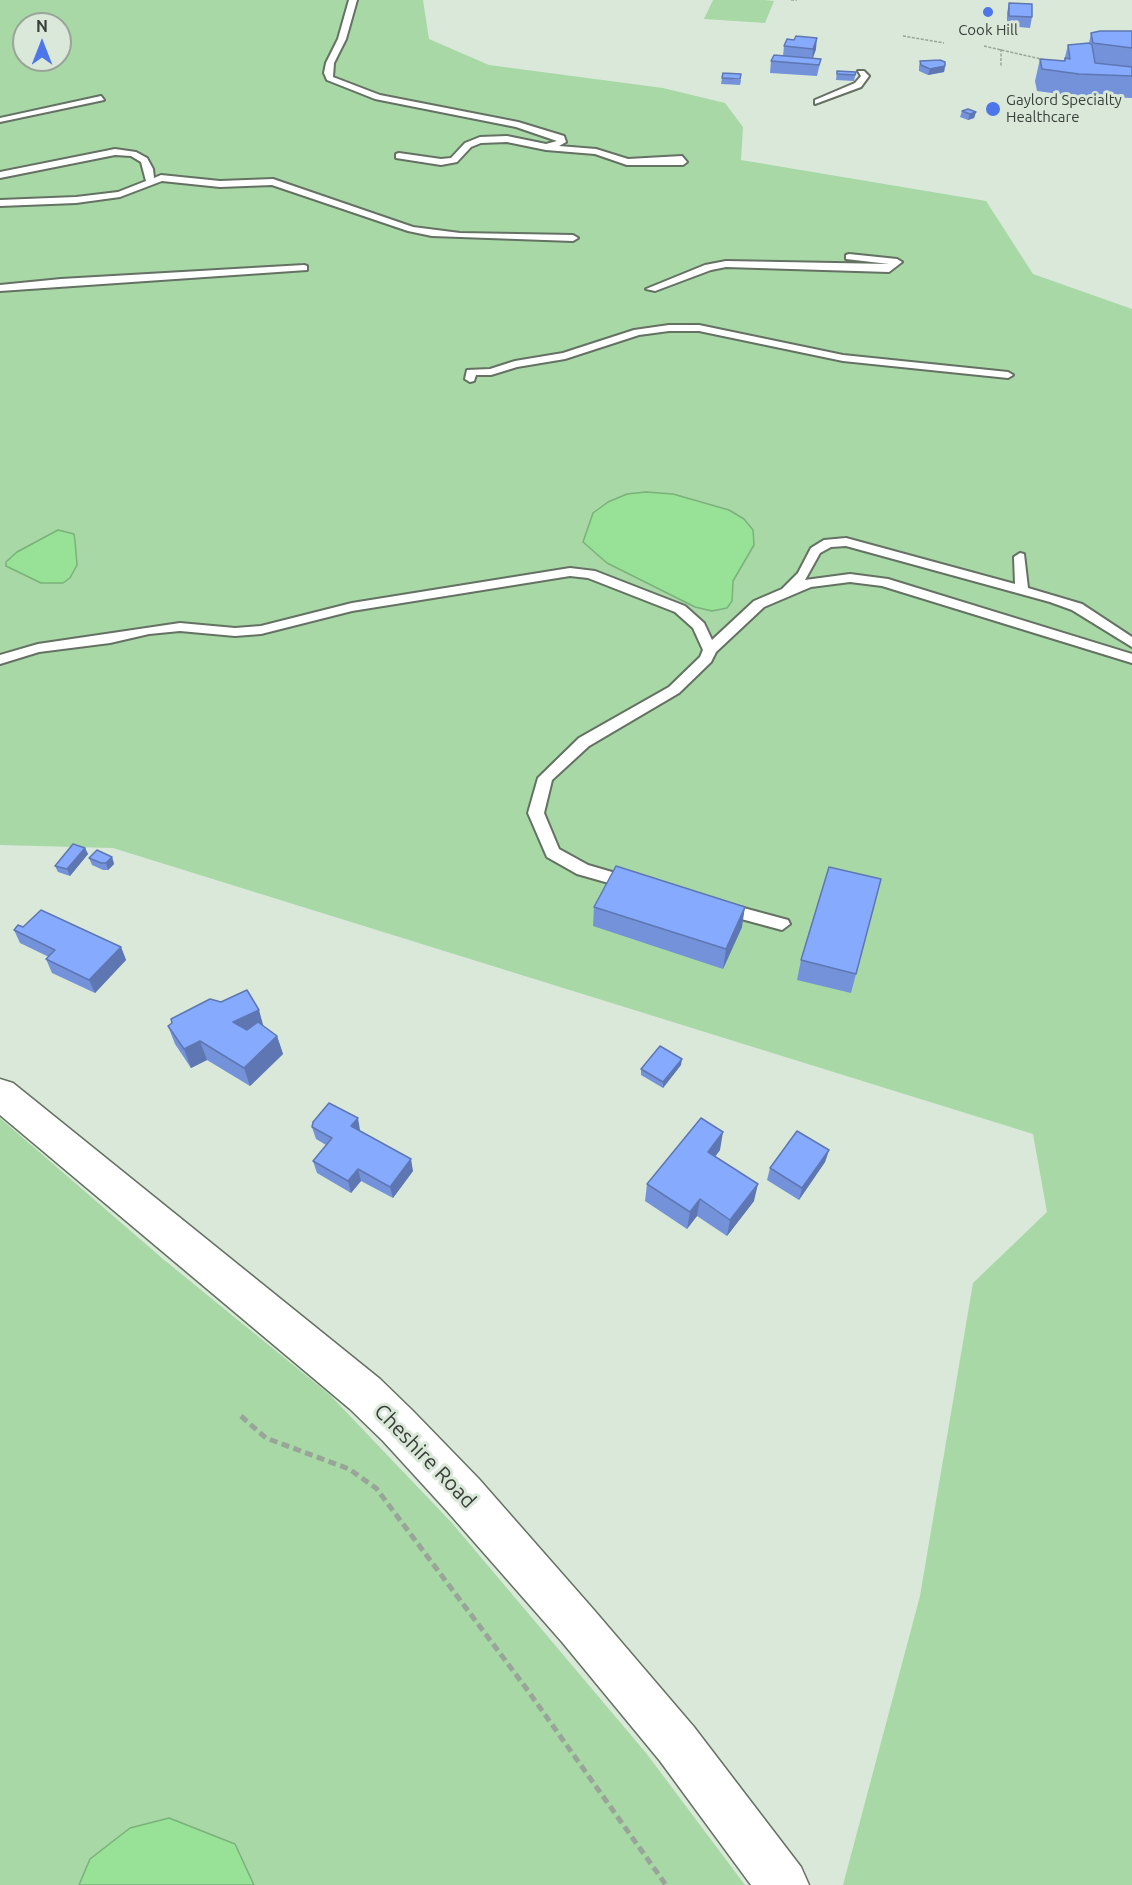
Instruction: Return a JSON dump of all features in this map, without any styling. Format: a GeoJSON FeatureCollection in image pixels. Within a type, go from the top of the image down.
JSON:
{"type":"FeatureCollection","features":[{"type":"Feature","properties":{"kind":"street","name":"Cheshire Road"},"geometry":{"type":"LineString","coordinates":[[0,1094],[357,1387],[398,1426],[463,1495],[578,1626],[677,1744],[783,1885]]}},
{"type":"Feature","properties":{"kind":"lane"},"geometry":{"type":"LineString","coordinates":[[353,0],[342,39],[330,63],[328,73],[330,78],[378,97],[518,125],[627,162],[653,160]]}},
{"type":"Feature","properties":{"kind":"lane"},"geometry":{"type":"LineString","coordinates":[[818,102],[858,85],[865,76],[861,73]]}},
{"type":"Feature","properties":{"kind":"lane"},"geometry":{"type":"LineString","coordinates":[[0,120],[101,98]]}},
{"type":"Feature","properties":{"kind":"lane"},"geometry":{"type":"LineString","coordinates":[[546,147],[556,146],[562,142],[561,138]]}},
{"type":"Feature","properties":{"kind":"lane"},"geometry":{"type":"LineString","coordinates":[[399,156],[441,162],[454,160],[468,145],[491,139],[596,152]]}},
{"type":"Feature","properties":{"kind":"lane"},"geometry":{"type":"LineString","coordinates":[[0,175],[115,152],[133,154],[144,160],[149,169],[150,180]]}},
{"type":"Feature","properties":{"kind":"lane"},"geometry":{"type":"LineString","coordinates":[[0,203],[76,200],[120,194],[150,180],[174,177],[220,184],[273,182],[411,229],[432,233],[460,237],[573,238]]}},
{"type":"Feature","properties":{"kind":"lane"},"geometry":{"type":"LineString","coordinates":[[651,289],[685,278],[708,267],[726,264],[889,269],[897,262],[849,257]]}},
{"type":"Feature","properties":{"kind":"lane"},"geometry":{"type":"LineString","coordinates":[[0,288],[61,282],[304,268]]}},
{"type":"Feature","properties":{"kind":"lane"},"geometry":{"type":"LineString","coordinates":[[470,379],[471,372],[491,372],[515,364],[565,356],[638,332],[669,328],[699,328],[843,358],[1008,375]]}},
{"type":"Feature","properties":{"kind":"lane"},"geometry":{"type":"LineString","coordinates":[[786,592],[803,575],[815,551],[828,543],[846,542],[1022,589],[1077,607],[1132,643]]}},
{"type":"Feature","properties":{"kind":"lane"},"geometry":{"type":"LineString","coordinates":[[1020,557],[1022,589]]}},
{"type":"Feature","properties":{"kind":"lane"},"geometry":{"type":"LineString","coordinates":[[0,660],[38,648],[110,639],[149,630],[180,627],[235,632],[261,630],[362,605],[570,572],[590,574],[680,609],[699,626],[710,650]]}},
{"type":"Feature","properties":{"kind":"lane"},"geometry":{"type":"LineString","coordinates":[[649,888],[583,870],[553,853],[536,813],[545,778],[584,742],[674,690],[706,659],[710,650],[759,604],[809,583],[850,578],[883,582],[1132,659]]}},
{"type":"Feature","properties":{"kind":"lane"},"geometry":{"type":"LineString","coordinates":[[715,906],[782,924]]}},
{"type":"Feature","properties":{"kind":"path"},"geometry":{"type":"LineString","coordinates":[[791,0],[797,0]]}},
{"type":"Feature","properties":{"kind":"path"},"geometry":{"type":"LineString","coordinates":[[903,36],[944,43]]}},
{"type":"Feature","properties":{"kind":"path"},"geometry":{"type":"LineString","coordinates":[[984,46],[1050,61]]}},
{"type":"Feature","properties":{"kind":"path"},"geometry":{"type":"LineString","coordinates":[[1001,49],[1001,66]]}},
{"type":"Feature","properties":{"kind":"path"},"geometry":{"type":"LineString","coordinates":[[241,1416],[266,1438],[350,1469],[376,1488],[526,1688],[666,1885]]}},
{"type":"Feature","properties":{"kind":"shaded area"},"geometry":{"type":"Polygon","coordinates":[[[0,0],[423,0],[429,39],[489,65],[663,88],[725,103],[743,127],[741,160],[986,201],[1033,274],[1132,309],[1132,1885],[843,1885],[920,1596],[973,1283],[1047,1212],[1033,1134],[113,848],[0,845],[0,0]]]}},
{"type":"Feature","properties":{"kind":"shaded area"},"geometry":{"type":"Polygon","coordinates":[[[713,0],[774,1],[765,23],[704,19],[713,0]]]}},
{"type":"Feature","properties":{"kind":"shaded area"},"geometry":{"type":"Polygon","coordinates":[[[646,492],[673,494],[729,510],[744,519],[753,530],[754,545],[733,581],[732,601],[727,608],[712,611],[695,607],[607,563],[583,542],[593,513],[608,502],[627,494],[646,492]]]}},
{"type":"Feature","properties":{"kind":"shaded area"},"geometry":{"type":"Polygon","coordinates":[[[58,530],[74,534],[75,541],[77,565],[70,578],[63,583],[41,583],[6,566],[6,562],[17,552],[58,530]]]}},
{"type":"Feature","properties":{"kind":"shaded area"},"geometry":{"type":"Polygon","coordinates":[[[0,1118],[163,1259],[330,1395],[452,1523],[646,1753],[745,1885],[0,1885],[0,1118]]]}},
{"type":"Feature","properties":{"kind":"shaded area"},"geometry":{"type":"Polygon","coordinates":[[[169,1818],[235,1844],[254,1885],[79,1885],[90,1859],[130,1828],[169,1818]]]}},
{"type":"Feature","properties":{"kind":"building"},"geometry":{"type":"Polygon","coordinates":[[[1009,3],[1032,4],[1032,17],[1009,16],[1009,3]]]}},
{"type":"Feature","properties":{"kind":"building"},"geometry":{"type":"Polygon","coordinates":[[[1132,31],[1132,48],[1093,43],[1091,33],[1132,31]]]}},
{"type":"Feature","properties":{"kind":"building"},"geometry":{"type":"Polygon","coordinates":[[[796,36],[817,38],[813,49],[784,46],[787,39],[794,40],[796,36]]]}},
{"type":"Feature","properties":{"kind":"building"},"geometry":{"type":"Polygon","coordinates":[[[1089,43],[1092,45],[1095,63],[1132,67],[1132,76],[1079,74],[1042,69],[1040,59],[1065,61],[1065,58],[1070,59],[1068,45],[1089,43]]]}},
{"type":"Feature","properties":{"kind":"building"},"geometry":{"type":"Polygon","coordinates":[[[774,55],[821,59],[819,65],[771,61],[774,55]]]}},
{"type":"Feature","properties":{"kind":"building"},"geometry":{"type":"Polygon","coordinates":[[[920,61],[945,62],[945,66],[930,69],[921,65],[920,61]]]}},
{"type":"Feature","properties":{"kind":"building"},"geometry":{"type":"Polygon","coordinates":[[[837,71],[856,72],[855,75],[837,74],[837,71]]]}},
{"type":"Feature","properties":{"kind":"building"},"geometry":{"type":"Polygon","coordinates":[[[723,73],[741,74],[740,79],[722,78],[723,73]]]}},
{"type":"Feature","properties":{"kind":"building"},"geometry":{"type":"Polygon","coordinates":[[[968,109],[976,112],[970,114],[962,111],[968,109]]]}},
{"type":"Feature","properties":{"kind":"building"},"geometry":{"type":"Polygon","coordinates":[[[73,844],[85,848],[67,869],[55,866],[73,844]]]}},
{"type":"Feature","properties":{"kind":"building"},"geometry":{"type":"Polygon","coordinates":[[[97,850],[112,857],[106,863],[89,858],[97,850]]]}},
{"type":"Feature","properties":{"kind":"building"},"geometry":{"type":"Polygon","coordinates":[[[616,866],[745,907],[726,949],[594,907],[616,866]]]}},
{"type":"Feature","properties":{"kind":"building"},"geometry":{"type":"Polygon","coordinates":[[[829,867],[881,879],[856,974],[801,960],[829,867]]]}},
{"type":"Feature","properties":{"kind":"building"},"geometry":{"type":"Polygon","coordinates":[[[41,910],[121,947],[89,980],[46,959],[55,950],[14,930],[18,925],[23,927],[41,910]]]}},
{"type":"Feature","properties":{"kind":"building"},"geometry":{"type":"Polygon","coordinates":[[[247,990],[259,1010],[233,1022],[247,1030],[258,1022],[277,1036],[244,1068],[200,1041],[184,1049],[168,1026],[172,1023],[171,1019],[210,999],[221,1002],[247,990]]]}},
{"type":"Feature","properties":{"kind":"building"},"geometry":{"type":"Polygon","coordinates":[[[660,1046],[682,1059],[663,1082],[641,1069],[660,1046]]]}},
{"type":"Feature","properties":{"kind":"building"},"geometry":{"type":"Polygon","coordinates":[[[329,1103],[358,1118],[351,1126],[411,1159],[390,1187],[358,1169],[348,1181],[313,1161],[332,1138],[312,1127],[313,1122],[329,1103]]]}},
{"type":"Feature","properties":{"kind":"building"},"geometry":{"type":"Polygon","coordinates":[[[701,1118],[723,1132],[708,1152],[758,1184],[730,1220],[700,1199],[690,1212],[647,1184],[701,1118]]]}},
{"type":"Feature","properties":{"kind":"building"},"geometry":{"type":"Polygon","coordinates":[[[797,1131],[829,1150],[802,1188],[770,1168],[797,1131]]]}},
{"type":"Feature","properties":{"kind":"place","name":"Cook Hill"},"geometry":{"type":"Point","coordinates":[988,12]}},
{"type":"Feature","properties":{"kind":"place","name":"Gaylord Specialty Healthcare"},"geometry":{"type":"Point","coordinates":[993,109]}}]}
